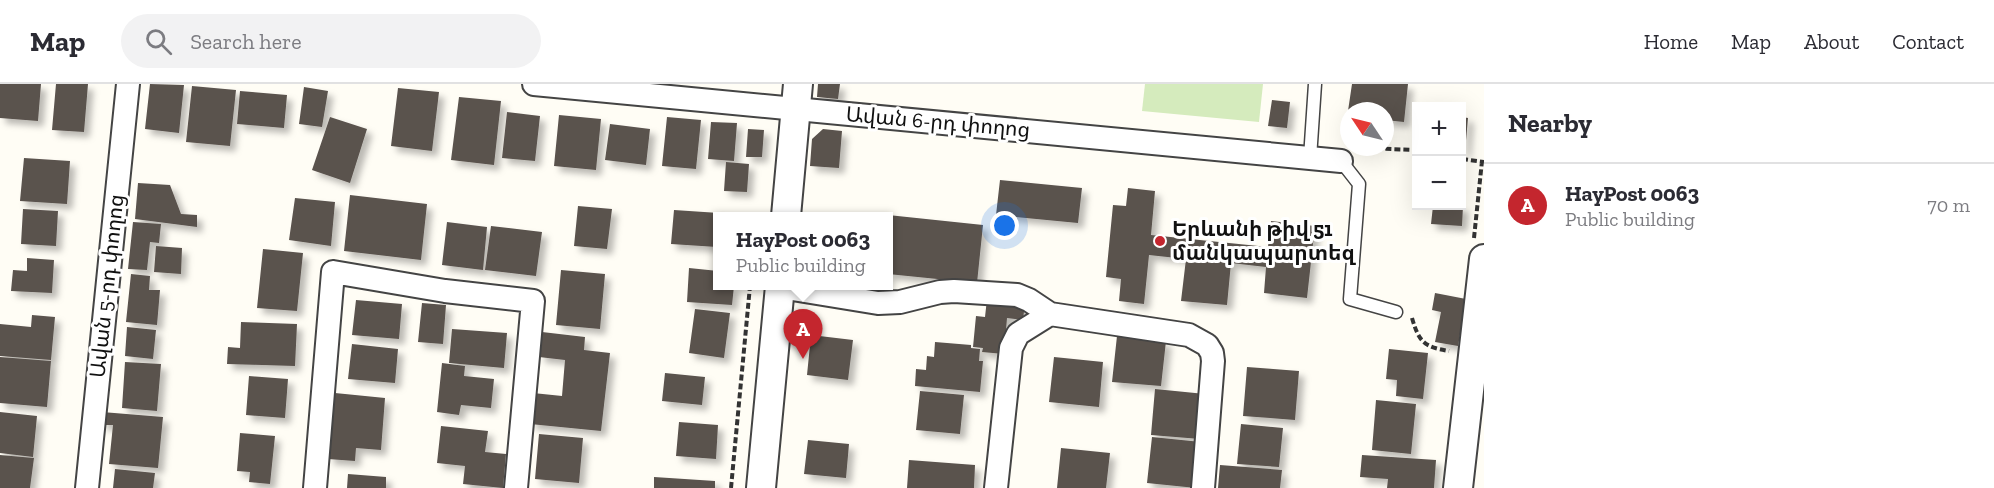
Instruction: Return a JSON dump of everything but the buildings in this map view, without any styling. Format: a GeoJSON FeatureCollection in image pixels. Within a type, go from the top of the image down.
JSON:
{"type":"FeatureCollection","features":[{"type":"Feature","properties":{"kind":"street","name":"Ավան 5-րդ փողոց"},"geometry":{"type":"LineString","coordinates":[[87,488],[128,84]]}},
{"type":"Feature","properties":{"kind":"street","name":"Ավան 6-րդ փողոց"},"geometry":{"type":"LineString","coordinates":[[534,84],[797,96],[1341,161]]}},
{"type":"Feature","properties":{"kind":"street"},"geometry":{"type":"LineString","coordinates":[[786,212],[797,96]]}},
{"type":"Feature","properties":{"kind":"street"},"geometry":{"type":"LineString","coordinates":[[1458,488],[1484,259]]}},
{"type":"Feature","properties":{"kind":"street"},"geometry":{"type":"LineString","coordinates":[[315,488],[333,272],[445,291],[533,301],[516,488]]}},
{"type":"Feature","properties":{"kind":"street"},"geometry":{"type":"LineString","coordinates":[[761,488],[780,290]]}},
{"type":"Feature","properties":{"kind":"street"},"geometry":{"type":"LineString","coordinates":[[803,290],[878,303],[900,302],[947,292],[1017,295],[1050,314],[1189,335],[1207,345],[1212,353],[1213,361],[1203,488]]}},
{"type":"Feature","properties":{"kind":"street"},"geometry":{"type":"LineString","coordinates":[[996,488],[1011,348],[1018,334],[1050,314]]}},
{"type":"Feature","properties":{"kind":"lane"},"geometry":{"type":"LineString","coordinates":[[1310,158],[1315,84]]}},
{"type":"Feature","properties":{"kind":"lane"},"geometry":{"type":"LineString","coordinates":[[1341,161],[1359,184],[1350,299],[1396,312]]}},
{"type":"Feature","properties":{"kind":"path"},"geometry":{"type":"LineString","coordinates":[[1394,149],[1412,150]]}},
{"type":"Feature","properties":{"kind":"path"},"geometry":{"type":"LineString","coordinates":[[1466,160],[1484,162]]}},
{"type":"Feature","properties":{"kind":"path"},"geometry":{"type":"LineString","coordinates":[[731,488],[750,290]]}},
{"type":"Feature","properties":{"kind":"path"},"geometry":{"type":"LineString","coordinates":[[1396,312],[1412,316],[1418,336],[1426,345],[1451,351]]}},
{"type":"Feature","properties":{"kind":"green space"},"geometry":{"type":"Polygon","coordinates":[[[1145,84],[1263,84],[1259,122],[1142,111],[1145,84]]]}},
{"type":"Feature","properties":{"kind":"place","name":"Երևանի թիվ 51 մանկապարտեզ"},"geometry":{"type":"Point","coordinates":[1160,241]}},
{"type":"Feature","properties":{"kind":"place","name":"HayPost 0063"},"geometry":{"type":"Point","coordinates":[803,359]}}]}
